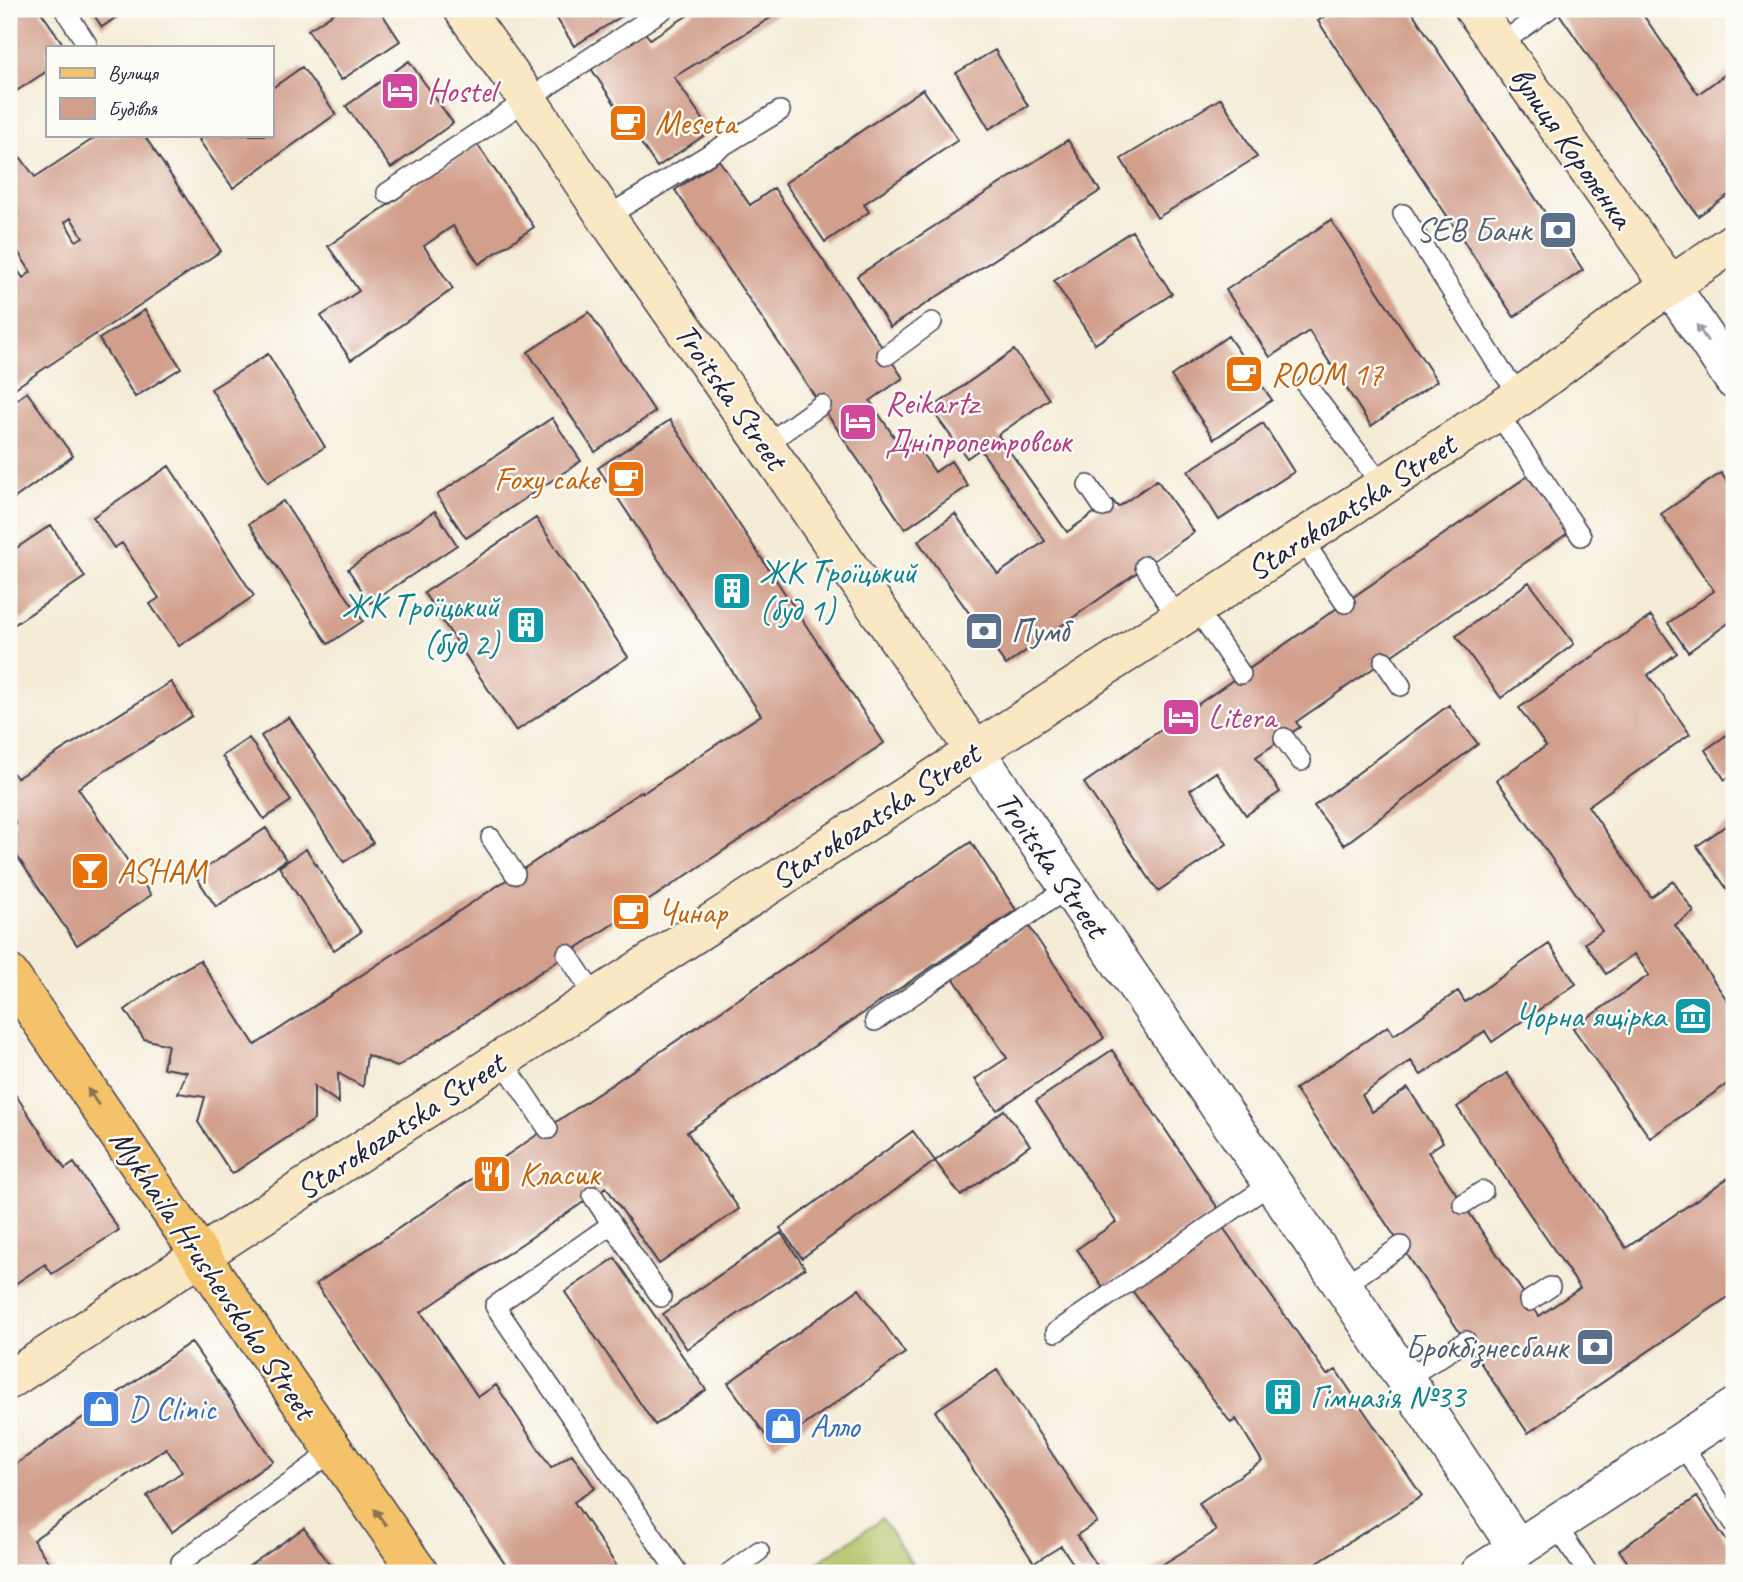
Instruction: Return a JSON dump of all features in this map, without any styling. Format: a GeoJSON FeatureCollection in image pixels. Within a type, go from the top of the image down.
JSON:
{"type":"FeatureCollection","features":[{"type":"Feature","properties":{"kind":"main road","name":"Mykhaila Hrushevskoho Street"},"geometry":{"type":"LineString","coordinates":[[9,974],[419,1573]]}},
{"type":"Feature","properties":{"kind":"street","name":"Troitska Street"},"geometry":{"type":"LineString","coordinates":[[463,9],[1343,1286],[1518,1549]]}},
{"type":"Feature","properties":{"kind":"street","name":"вулиця Короленка"},"geometry":{"type":"LineString","coordinates":[[1474,9],[1670,285]]}},
{"type":"Feature","properties":{"kind":"street","name":"Starokozatska Street"},"geometry":{"type":"LineString","coordinates":[[9,1380],[1509,404],[1670,285],[1734,242]]}},
{"type":"Feature","properties":{"kind":"street"},"geometry":{"type":"LineString","coordinates":[[1670,285],[1734,380]]}},
{"type":"Feature","properties":{"kind":"street"},"geometry":{"type":"LineString","coordinates":[[1480,1573],[1734,1408]]}},
{"type":"Feature","properties":{"kind":"lane"},"geometry":{"type":"LineString","coordinates":[[64,9],[87,44]]}},
{"type":"Feature","properties":{"kind":"lane"},"geometry":{"type":"LineString","coordinates":[[387,193],[664,9]]}},
{"type":"Feature","properties":{"kind":"lane"},"geometry":{"type":"LineString","coordinates":[[1499,45],[1549,9]]}},
{"type":"Feature","properties":{"kind":"lane"},"geometry":{"type":"LineString","coordinates":[[606,217],[780,111]]}},
{"type":"Feature","properties":{"kind":"lane"},"geometry":{"type":"LineString","coordinates":[[1403,214],[1501,370],[1509,404],[1581,536]]}},
{"type":"Feature","properties":{"kind":"lane"},"geometry":{"type":"LineString","coordinates":[[887,355],[932,322]]}},
{"type":"Feature","properties":{"kind":"lane"},"geometry":{"type":"LineString","coordinates":[[1307,386],[1384,486]]}},
{"type":"Feature","properties":{"kind":"lane"},"geometry":{"type":"LineString","coordinates":[[765,445],[821,405]]}},
{"type":"Feature","properties":{"kind":"lane"},"geometry":{"type":"LineString","coordinates":[[1088,485],[1103,507]]}},
{"type":"Feature","properties":{"kind":"lane"},"geometry":{"type":"LineString","coordinates":[[1302,539],[1345,603]]}},
{"type":"Feature","properties":{"kind":"lane"},"geometry":{"type":"LineString","coordinates":[[1145,566],[1164,598],[1189,613],[1241,674]]}},
{"type":"Feature","properties":{"kind":"lane"},"geometry":{"type":"LineString","coordinates":[[1384,661],[1401,686]]}},
{"type":"Feature","properties":{"kind":"lane"},"geometry":{"type":"LineString","coordinates":[[1284,738],[1301,761]]}},
{"type":"Feature","properties":{"kind":"lane"},"geometry":{"type":"LineString","coordinates":[[491,838],[514,874]]}},
{"type":"Feature","properties":{"kind":"lane"},"geometry":{"type":"LineString","coordinates":[[875,1021],[1069,887]]}},
{"type":"Feature","properties":{"kind":"lane"},"geometry":{"type":"LineString","coordinates":[[567,954],[596,998]]}},
{"type":"Feature","properties":{"kind":"lane"},"geometry":{"type":"LineString","coordinates":[[502,1060],[548,1129]]}},
{"type":"Feature","properties":{"kind":"lane"},"geometry":{"type":"LineString","coordinates":[[1056,1332],[1272,1183]]}},
{"type":"Feature","properties":{"kind":"lane"},"geometry":{"type":"LineString","coordinates":[[1463,1204],[1483,1191]]}},
{"type":"Feature","properties":{"kind":"lane"},"geometry":{"type":"LineString","coordinates":[[593,1196],[661,1297]]}},
{"type":"Feature","properties":{"kind":"lane"},"geometry":{"type":"LineString","coordinates":[[612,1224],[495,1306],[678,1573]]}},
{"type":"Feature","properties":{"kind":"lane"},"geometry":{"type":"LineString","coordinates":[[1343,1286],[1401,1246]]}},
{"type":"Feature","properties":{"kind":"lane"},"geometry":{"type":"LineString","coordinates":[[1529,1301],[1550,1287]]}},
{"type":"Feature","properties":{"kind":"lane"},"geometry":{"type":"LineString","coordinates":[[1405,1379],[1465,1340]]}},
{"type":"Feature","properties":{"kind":"lane"},"geometry":{"type":"LineString","coordinates":[[1681,1443],[1734,1523]]}},
{"type":"Feature","properties":{"kind":"lane"},"geometry":{"type":"LineString","coordinates":[[181,1562],[333,1451]]}},
{"type":"Feature","properties":{"kind":"lane"},"geometry":{"type":"LineString","coordinates":[[1555,1524],[1588,1573]]}},
{"type":"Feature","properties":{"kind":"lane"},"geometry":{"type":"LineString","coordinates":[[729,1573],[759,1551]]}},
{"type":"Feature","properties":{"kind":"green space"},"geometry":{"type":"Polygon","coordinates":[[[882,1519],[918,1573],[802,1573],[882,1519]]]}},
{"type":"Feature","properties":{"kind":"building"},"geometry":{"type":"Polygon","coordinates":[[[9,9],[39,9],[64,46],[46,46],[46,72],[9,96],[9,9]]]}},
{"type":"Feature","properties":{"kind":"building"},"geometry":{"type":"Polygon","coordinates":[[[90,9],[128,9],[102,27],[90,9]]]}},
{"type":"Feature","properties":{"kind":"building"},"geometry":{"type":"Polygon","coordinates":[[[340,9],[379,9],[400,41],[341,80],[308,30],[340,9]]]}},
{"type":"Feature","properties":{"kind":"building"},"geometry":{"type":"Polygon","coordinates":[[[551,9],[633,9],[574,46],[551,9]]]}},
{"type":"Feature","properties":{"kind":"building"},"geometry":{"type":"Polygon","coordinates":[[[698,9],[785,9],[674,77],[711,131],[657,167],[588,64],[642,29],[650,39],[698,9]]]}},
{"type":"Feature","properties":{"kind":"building"},"geometry":{"type":"Polygon","coordinates":[[[1336,9],[1410,9],[1583,270],[1514,317],[1318,21],[1336,9]]]}},
{"type":"Feature","properties":{"kind":"building"},"geometry":{"type":"Polygon","coordinates":[[[1556,9],[1639,9],[1698,94],[1734,68],[1734,191],[1698,216],[1556,9]]]}},
{"type":"Feature","properties":{"kind":"building"},"geometry":{"type":"Polygon","coordinates":[[[995,50],[1028,106],[989,129],[956,73],[995,50]]]}},
{"type":"Feature","properties":{"kind":"building"},"geometry":{"type":"Polygon","coordinates":[[[409,61],[453,123],[391,168],[346,106],[409,61]]]}},
{"type":"Feature","properties":{"kind":"building"},"geometry":{"type":"Polygon","coordinates":[[[302,67],[336,114],[233,188],[199,140],[205,136],[273,136],[273,88],[302,67]]]}},
{"type":"Feature","properties":{"kind":"building"},"geometry":{"type":"Polygon","coordinates":[[[923,89],[958,140],[864,204],[869,212],[825,242],[785,183],[923,89]]]}},
{"type":"Feature","properties":{"kind":"building"},"geometry":{"type":"Polygon","coordinates":[[[1221,98],[1257,157],[1157,218],[1121,159],[1221,98]]]}},
{"type":"Feature","properties":{"kind":"building"},"geometry":{"type":"Polygon","coordinates":[[[97,136],[145,136],[221,251],[9,392],[9,257],[23,278],[31,272],[9,238],[9,166],[21,158],[35,177],[97,136]],[[71,218],[65,222],[76,241],[83,237],[71,218]]]}},
{"type":"Feature","properties":{"kind":"building"},"geometry":{"type":"Polygon","coordinates":[[[1068,140],[1100,191],[890,327],[857,276],[1068,140]]]}},
{"type":"Feature","properties":{"kind":"building"},"geometry":{"type":"Polygon","coordinates":[[[477,144],[534,227],[479,264],[453,226],[424,246],[453,289],[351,360],[321,316],[359,291],[328,246],[477,144]]]}},
{"type":"Feature","properties":{"kind":"building"},"geometry":{"type":"Polygon","coordinates":[[[719,160],[750,205],[774,188],[903,378],[870,401],[901,447],[912,439],[935,472],[951,461],[968,486],[905,529],[675,190],[719,160]]]}},
{"type":"Feature","properties":{"kind":"building"},"geometry":{"type":"Polygon","coordinates":[[[1331,220],[1437,381],[1371,426],[1309,331],[1270,357],[1226,290],[1331,220]]]}},
{"type":"Feature","properties":{"kind":"building"},"geometry":{"type":"Polygon","coordinates":[[[1132,231],[1172,294],[1095,344],[1054,281],[1132,231]]]}},
{"type":"Feature","properties":{"kind":"building"},"geometry":{"type":"Polygon","coordinates":[[[145,310],[181,368],[135,397],[99,339],[145,310]]]}},
{"type":"Feature","properties":{"kind":"building"},"geometry":{"type":"Polygon","coordinates":[[[589,312],[655,412],[595,452],[528,352],[589,312]]]}},
{"type":"Feature","properties":{"kind":"building"},"geometry":{"type":"Polygon","coordinates":[[[1228,336],[1272,400],[1214,439],[1171,376],[1228,336]]]}},
{"type":"Feature","properties":{"kind":"building"},"geometry":{"type":"Polygon","coordinates":[[[1014,350],[1049,399],[998,435],[1067,532],[1112,500],[1118,507],[1157,480],[1194,532],[1006,665],[918,541],[955,514],[998,574],[1045,541],[980,449],[967,458],[931,409],[1014,350]]]}},
{"type":"Feature","properties":{"kind":"building"},"geometry":{"type":"Polygon","coordinates":[[[268,354],[325,447],[268,482],[211,389],[268,354]]]}},
{"type":"Feature","properties":{"kind":"building"},"geometry":{"type":"Polygon","coordinates":[[[27,392],[73,456],[12,500],[9,496],[9,405],[27,392]]]}},
{"type":"Feature","properties":{"kind":"building"},"geometry":{"type":"Polygon","coordinates":[[[552,418],[581,461],[466,538],[437,495],[552,418]]]}},
{"type":"Feature","properties":{"kind":"building"},"geometry":{"type":"Polygon","coordinates":[[[670,420],[884,743],[397,1067],[367,1055],[363,1087],[338,1073],[339,1103],[314,1086],[314,1120],[232,1174],[198,1122],[205,1097],[178,1093],[187,1072],[163,1068],[168,1045],[144,1039],[125,1010],[171,976],[200,960],[255,1045],[761,715],[598,468],[670,420]]]}},
{"type":"Feature","properties":{"kind":"building"},"geometry":{"type":"Polygon","coordinates":[[[1263,423],[1294,472],[1219,520],[1188,471],[1263,423]]]}},
{"type":"Feature","properties":{"kind":"building"},"geometry":{"type":"Polygon","coordinates":[[[169,466],[254,596],[179,646],[150,604],[159,598],[122,543],[114,548],[93,517],[169,466]]]}},
{"type":"Feature","properties":{"kind":"building"},"geometry":{"type":"Polygon","coordinates":[[[1721,473],[1734,492],[1734,619],[1688,652],[1668,623],[1714,591],[1661,514],[1721,473]]]}},
{"type":"Feature","properties":{"kind":"building"},"geometry":{"type":"Polygon","coordinates":[[[1528,476],[1568,533],[1296,722],[1300,727],[1256,757],[1280,792],[1246,815],[1216,772],[1190,790],[1227,844],[1158,891],[1084,783],[1528,476]]]}},
{"type":"Feature","properties":{"kind":"building"},"geometry":{"type":"Polygon","coordinates":[[[283,501],[363,621],[328,644],[249,524],[283,501]]]}},
{"type":"Feature","properties":{"kind":"building"},"geometry":{"type":"Polygon","coordinates":[[[435,511],[457,545],[370,603],[348,569],[435,511]]]}},
{"type":"Feature","properties":{"kind":"building","name":"ЖК Троїцький (буд 2)"},"geometry":{"type":"Polygon","coordinates":[[[536,518],[628,657],[516,731],[424,593],[536,518]]]}},
{"type":"Feature","properties":{"kind":"building"},"geometry":{"type":"Polygon","coordinates":[[[51,525],[85,577],[9,628],[9,553],[51,525]]]}},
{"type":"Feature","properties":{"kind":"building"},"geometry":{"type":"Polygon","coordinates":[[[1529,582],[1574,644],[1501,698],[1456,636],[1529,582]]]}},
{"type":"Feature","properties":{"kind":"building"},"geometry":{"type":"Polygon","coordinates":[[[1651,616],[1677,653],[1648,675],[1690,734],[1588,806],[1651,897],[1673,881],[1694,912],[1675,925],[1734,1010],[1734,1079],[1650,1138],[1573,1028],[1649,975],[1634,954],[1606,974],[1585,943],[1602,931],[1497,780],[1546,746],[1519,708],[1651,616]]]}},
{"type":"Feature","properties":{"kind":"building"},"geometry":{"type":"Polygon","coordinates":[[[171,682],[192,716],[78,788],[151,895],[77,945],[9,844],[9,829],[16,824],[9,812],[9,768],[17,778],[171,682]]]}},
{"type":"Feature","properties":{"kind":"building"},"geometry":{"type":"Polygon","coordinates":[[[1449,705],[1478,744],[1344,845],[1314,806],[1449,705]]]}},
{"type":"Feature","properties":{"kind":"building"},"geometry":{"type":"Polygon","coordinates":[[[289,717],[373,843],[344,862],[261,736],[289,717]]]}},
{"type":"Feature","properties":{"kind":"building"},"geometry":{"type":"Polygon","coordinates":[[[1734,730],[1734,773],[1725,780],[1705,750],[1734,730]]]}},
{"type":"Feature","properties":{"kind":"building"},"geometry":{"type":"Polygon","coordinates":[[[249,738],[291,801],[264,819],[222,756],[249,738]]]}},
{"type":"Feature","properties":{"kind":"building"},"geometry":{"type":"Polygon","coordinates":[[[1734,820],[1734,899],[1697,846],[1734,820]]]}},
{"type":"Feature","properties":{"kind":"building"},"geometry":{"type":"Polygon","coordinates":[[[266,828],[286,860],[216,907],[195,875],[266,828]]]}},
{"type":"Feature","properties":{"kind":"building"},"geometry":{"type":"Polygon","coordinates":[[[971,842],[1016,910],[687,1132],[739,1209],[659,1264],[606,1187],[421,1312],[478,1397],[496,1385],[551,1468],[572,1454],[595,1488],[574,1502],[616,1565],[603,1573],[511,1573],[316,1284],[971,842]]]}},
{"type":"Feature","properties":{"kind":"building"},"geometry":{"type":"Polygon","coordinates":[[[306,849],[361,932],[334,950],[279,867],[306,849]]]}},
{"type":"Feature","properties":{"kind":"building"},"geometry":{"type":"Polygon","coordinates":[[[1028,925],[1104,1038],[997,1110],[975,1079],[1007,1058],[952,976],[1028,925]]]}},
{"type":"Feature","properties":{"kind":"building"},"geometry":{"type":"Polygon","coordinates":[[[1549,944],[1576,984],[1492,1042],[1485,1031],[1421,1075],[1411,1061],[1362,1095],[1372,1112],[1408,1088],[1443,1142],[1428,1152],[1539,1316],[1580,1288],[1457,1107],[1507,1073],[1626,1248],[1734,1174],[1734,1293],[1528,1433],[1295,1089],[1388,1026],[1394,1035],[1458,991],[1465,1002],[1549,944]]]}},
{"type":"Feature","properties":{"kind":"building"},"geometry":{"type":"Polygon","coordinates":[[[1112,1050],[1219,1210],[1103,1288],[1077,1249],[1116,1222],[1036,1101],[1112,1050]]]}},
{"type":"Feature","properties":{"kind":"building"},"geometry":{"type":"Polygon","coordinates":[[[9,1085],[65,1169],[74,1163],[119,1230],[52,1274],[45,1264],[9,1288],[9,1085]]]}},
{"type":"Feature","properties":{"kind":"building"},"geometry":{"type":"Polygon","coordinates":[[[1004,1110],[1030,1145],[961,1196],[935,1161],[1004,1110]]]}},
{"type":"Feature","properties":{"kind":"building"},"geometry":{"type":"Polygon","coordinates":[[[913,1131],[935,1161],[802,1258],[780,1228],[913,1131]]]}},
{"type":"Feature","properties":{"kind":"building","name":"Гімназія №33"},"geometry":{"type":"Polygon","coordinates":[[[1222,1226],[1327,1375],[1336,1370],[1422,1496],[1300,1573],[1149,1573],[1216,1531],[1199,1503],[1262,1461],[1236,1419],[1231,1423],[1131,1289],[1222,1226]]]}},
{"type":"Feature","properties":{"kind":"building"},"geometry":{"type":"Polygon","coordinates":[[[781,1233],[805,1268],[687,1349],[663,1314],[781,1233]]]}},
{"type":"Feature","properties":{"kind":"building"},"geometry":{"type":"Polygon","coordinates":[[[615,1258],[706,1390],[655,1425],[565,1292],[615,1258]]]}},
{"type":"Feature","properties":{"kind":"building"},"geometry":{"type":"Polygon","coordinates":[[[859,1289],[905,1353],[774,1447],[728,1383],[859,1289]]]}},
{"type":"Feature","properties":{"kind":"building"},"geometry":{"type":"Polygon","coordinates":[[[191,1342],[273,1461],[172,1532],[147,1496],[182,1472],[166,1448],[33,1540],[56,1573],[9,1573],[9,1469],[191,1342]]]}},
{"type":"Feature","properties":{"kind":"building"},"geometry":{"type":"Polygon","coordinates":[[[997,1370],[1097,1522],[1077,1535],[1100,1570],[1104,1567],[1109,1573],[1080,1573],[1061,1546],[1034,1563],[935,1411],[997,1370]]]}},
{"type":"Feature","properties":{"kind":"building"},"geometry":{"type":"Polygon","coordinates":[[[1697,1497],[1734,1552],[1734,1573],[1635,1573],[1619,1550],[1697,1497]]]}},
{"type":"Feature","properties":{"kind":"building"},"geometry":{"type":"Polygon","coordinates":[[[304,1528],[336,1573],[239,1573],[304,1528]]]}},
{"type":"Feature","properties":{"kind":"place","name":"Hostel"},"geometry":{"type":"Point","coordinates":[400,91]}},
{"type":"Feature","properties":{"kind":"place","name":"Meseta"},"geometry":{"type":"Point","coordinates":[628,123]}},
{"type":"Feature","properties":{"kind":"place","name":"SEB Банк"},"geometry":{"type":"Point","coordinates":[1558,230]}},
{"type":"Feature","properties":{"kind":"place","name":"ROOM 17"},"geometry":{"type":"Point","coordinates":[1244,374]}},
{"type":"Feature","properties":{"kind":"place","name":"Reikartz Дніпропетровськ"},"geometry":{"type":"Point","coordinates":[858,422]}},
{"type":"Feature","properties":{"kind":"place","name":"Foxy cake"},"geometry":{"type":"Point","coordinates":[626,479]}},
{"type":"Feature","properties":{"kind":"place","name":"ЖК Троїцький (буд 1)"},"geometry":{"type":"Point","coordinates":[732,591]}},
{"type":"Feature","properties":{"kind":"place","name":"ЖК Троїцький (буд 2)"},"geometry":{"type":"Point","coordinates":[526,625]}},
{"type":"Feature","properties":{"kind":"place","name":"Пумб"},"geometry":{"type":"Point","coordinates":[984,631]}},
{"type":"Feature","properties":{"kind":"place","name":"Litera"},"geometry":{"type":"Point","coordinates":[1181,717]}},
{"type":"Feature","properties":{"kind":"place","name":"ASHAM"},"geometry":{"type":"Point","coordinates":[90,871]}},
{"type":"Feature","properties":{"kind":"place","name":"Чинар"},"geometry":{"type":"Point","coordinates":[631,912]}},
{"type":"Feature","properties":{"kind":"place","name":"Чорна ящірка"},"geometry":{"type":"Point","coordinates":[1693,1016]}},
{"type":"Feature","properties":{"kind":"place","name":"Класик"},"geometry":{"type":"Point","coordinates":[492,1174]}},
{"type":"Feature","properties":{"kind":"place","name":"Брокбізнесбанк"},"geometry":{"type":"Point","coordinates":[1595,1347]}},
{"type":"Feature","properties":{"kind":"place","name":"Гімназія №33"},"geometry":{"type":"Point","coordinates":[1283,1397]}},
{"type":"Feature","properties":{"kind":"place","name":"D Clinic"},"geometry":{"type":"Point","coordinates":[101,1409]}},
{"type":"Feature","properties":{"kind":"place","name":"Алло"},"geometry":{"type":"Point","coordinates":[783,1426]}}]}
